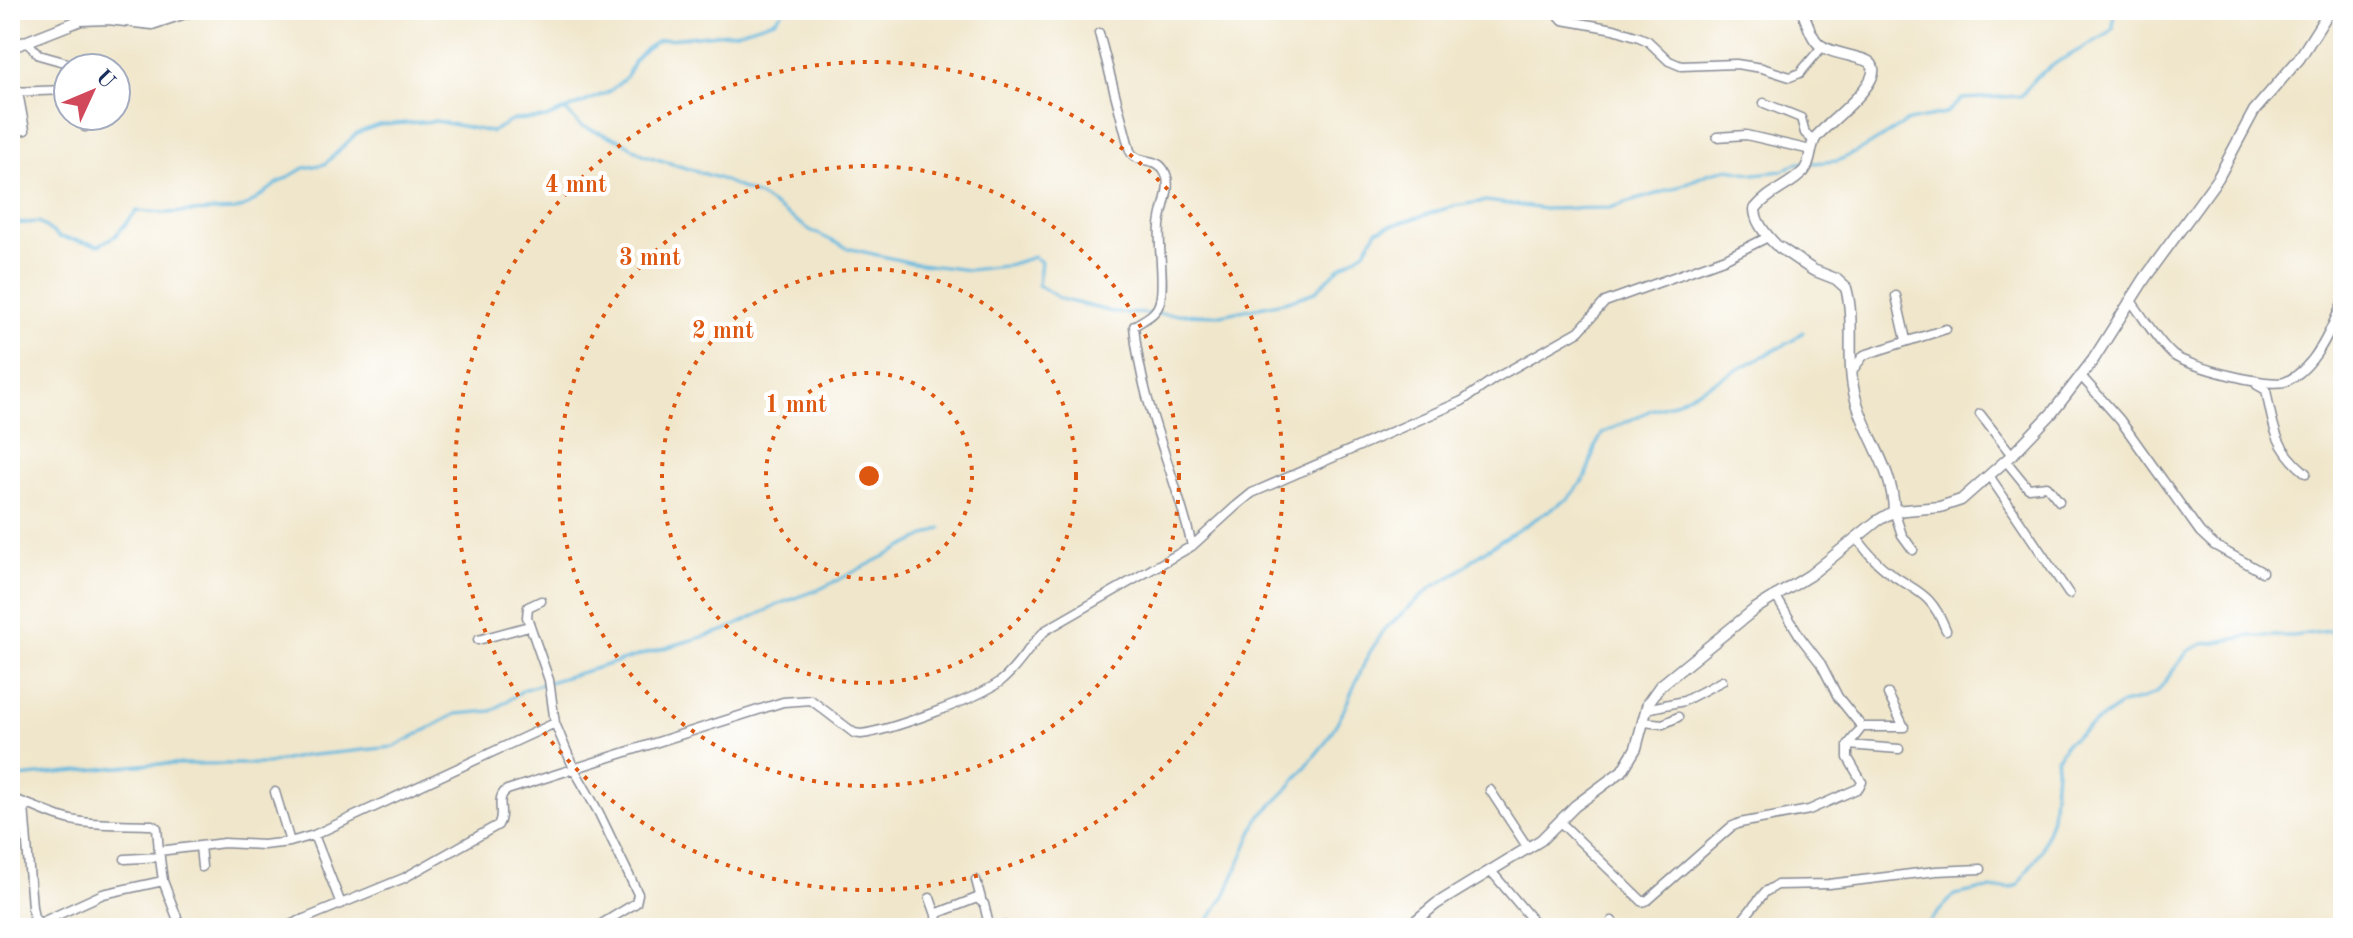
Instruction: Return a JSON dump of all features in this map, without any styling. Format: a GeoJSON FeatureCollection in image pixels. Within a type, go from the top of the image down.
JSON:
{"type":"FeatureCollection","features":[{"type":"Feature","properties":{"kind":"street"},"geometry":{"type":"LineString","coordinates":[[10,48],[81,20],[108,19],[152,24],[194,10]]}},
{"type":"Feature","properties":{"kind":"street"},"geometry":{"type":"LineString","coordinates":[[1554,10],[1563,20],[1639,37],[1648,41],[1669,61],[1681,66],[1736,64],[1790,77],[1800,73],[1821,48]]}},
{"type":"Feature","properties":{"kind":"street"},"geometry":{"type":"LineString","coordinates":[[1802,10],[1821,48],[1869,62],[1874,74],[1860,94],[1812,145],[1808,166],[1754,213],[1774,243],[1846,288],[1851,375],[1856,401],[1886,470],[1902,535],[1913,550]]}},
{"type":"Feature","properties":{"kind":"street"},"geometry":{"type":"LineString","coordinates":[[1407,928],[1436,904],[1541,840],[1575,806],[1626,766],[1636,748],[1646,709],[1660,686],[1775,595],[1810,575],[1894,511],[1956,503],[1990,477],[2044,423],[2081,376],[2218,178],[2254,111],[2299,59],[2330,10]]}},
{"type":"Feature","properties":{"kind":"street"},"geometry":{"type":"LineString","coordinates":[[1099,33],[1130,151],[1133,157],[1162,166],[1169,185],[1160,226],[1161,300],[1149,317],[1134,326],[1148,404],[1192,546]]}},
{"type":"Feature","properties":{"kind":"street"},"geometry":{"type":"LineString","coordinates":[[27,42],[39,55],[52,59]]}},
{"type":"Feature","properties":{"kind":"street"},"geometry":{"type":"LineString","coordinates":[[10,132],[25,130],[14,92],[52,91]]}},
{"type":"Feature","properties":{"kind":"street"},"geometry":{"type":"LineString","coordinates":[[1764,103],[1801,118],[1812,145]]}},
{"type":"Feature","properties":{"kind":"street"},"geometry":{"type":"LineString","coordinates":[[1717,137],[1746,135],[1812,145]]}},
{"type":"Feature","properties":{"kind":"street"},"geometry":{"type":"LineString","coordinates":[[282,928],[404,878],[498,825],[503,813],[500,799],[504,791],[795,700],[811,700],[820,704],[854,733],[861,734],[979,694],[1010,673],[1034,640],[1046,630],[1192,546],[1252,493],[1462,401],[1494,379],[1579,331],[1605,302],[1774,243]]}},
{"type":"Feature","properties":{"kind":"street"},"geometry":{"type":"LineString","coordinates":[[1896,296],[1906,340]]}},
{"type":"Feature","properties":{"kind":"street"},"geometry":{"type":"LineString","coordinates":[[2131,301],[2176,357],[2250,381],[2266,390],[2280,447],[2289,460],[2306,473]]}},
{"type":"Feature","properties":{"kind":"street"},"geometry":{"type":"LineString","coordinates":[[2250,381],[2280,383],[2294,376],[2318,352],[2343,301]]}},
{"type":"Feature","properties":{"kind":"street"},"geometry":{"type":"LineString","coordinates":[[1851,375],[1864,355],[1946,329]]}},
{"type":"Feature","properties":{"kind":"street"},"geometry":{"type":"LineString","coordinates":[[2081,376],[2120,420],[2200,532],[2214,545],[2262,572]]}},
{"type":"Feature","properties":{"kind":"street"},"geometry":{"type":"LineString","coordinates":[[1980,414],[2028,488],[2047,486],[2059,501]]}},
{"type":"Feature","properties":{"kind":"street"},"geometry":{"type":"LineString","coordinates":[[1990,477],[2069,594]]}},
{"type":"Feature","properties":{"kind":"street"},"geometry":{"type":"LineString","coordinates":[[1856,537],[1886,570],[1932,602],[1946,630]]}},
{"type":"Feature","properties":{"kind":"street"},"geometry":{"type":"LineString","coordinates":[[1775,595],[1821,664],[1838,697],[1862,727]]}},
{"type":"Feature","properties":{"kind":"street"},"geometry":{"type":"LineString","coordinates":[[541,601],[528,607],[529,626],[549,680],[555,723],[574,769],[638,894],[636,903],[595,928]]}},
{"type":"Feature","properties":{"kind":"street"},"geometry":{"type":"LineString","coordinates":[[478,640],[529,626]]}},
{"type":"Feature","properties":{"kind":"street"},"geometry":{"type":"LineString","coordinates":[[1646,709],[1684,701],[1722,681]]}},
{"type":"Feature","properties":{"kind":"street"},"geometry":{"type":"LineString","coordinates":[[1862,727],[1904,727],[1888,694]]}},
{"type":"Feature","properties":{"kind":"street"},"geometry":{"type":"LineString","coordinates":[[1643,722],[1663,724],[1678,717]]}},
{"type":"Feature","properties":{"kind":"street"},"geometry":{"type":"LineString","coordinates":[[125,859],[200,846],[290,842],[314,835],[555,723]]}},
{"type":"Feature","properties":{"kind":"street"},"geometry":{"type":"LineString","coordinates":[[1559,821],[1639,900],[1648,900],[1731,827],[1809,810],[1859,788],[1862,782],[1848,758],[1848,745],[1862,727]]}},
{"type":"Feature","properties":{"kind":"street"},"geometry":{"type":"LineString","coordinates":[[1848,745],[1899,749]]}},
{"type":"Feature","properties":{"kind":"street"},"geometry":{"type":"LineString","coordinates":[[1490,790],[1528,848]]}},
{"type":"Feature","properties":{"kind":"street"},"geometry":{"type":"LineString","coordinates":[[275,792],[290,842]]}},
{"type":"Feature","properties":{"kind":"street"},"geometry":{"type":"LineString","coordinates":[[10,801],[81,822],[152,825],[157,828],[163,881],[181,928]]}},
{"type":"Feature","properties":{"kind":"street"},"geometry":{"type":"LineString","coordinates":[[10,801],[40,811]]}},
{"type":"Feature","properties":{"kind":"street"},"geometry":{"type":"LineString","coordinates":[[24,806],[32,907],[34,918],[40,923],[103,894],[163,881]]}},
{"type":"Feature","properties":{"kind":"street"},"geometry":{"type":"LineString","coordinates":[[314,835],[341,904]]}},
{"type":"Feature","properties":{"kind":"street"},"geometry":{"type":"LineString","coordinates":[[200,846],[202,867]]}},
{"type":"Feature","properties":{"kind":"street"},"geometry":{"type":"LineString","coordinates":[[1736,928],[1765,892],[1777,885],[1829,884],[1936,871],[1981,869]]}},
{"type":"Feature","properties":{"kind":"street"},"geometry":{"type":"LineString","coordinates":[[1491,871],[1539,928]]}},
{"type":"Feature","properties":{"kind":"street"},"geometry":{"type":"LineString","coordinates":[[976,880],[987,927],[1005,926]]}},
{"type":"Feature","properties":{"kind":"street"},"geometry":{"type":"LineString","coordinates":[[930,898],[940,928]]}},
{"type":"Feature","properties":{"kind":"street"},"geometry":{"type":"LineString","coordinates":[[936,915],[944,909],[981,899]]}},
{"type":"Feature","properties":{"kind":"waterway"},"geometry":{"type":"LineString","coordinates":[[10,224],[39,222],[59,237],[99,245],[115,236],[137,211],[236,210],[304,168],[325,164],[357,133],[379,125],[436,121],[491,132],[513,120],[546,118],[609,92],[627,76],[634,61],[645,49],[659,40],[737,32],[775,20],[784,10]]}},
{"type":"Feature","properties":{"kind":"waterway"},"geometry":{"type":"LineString","coordinates":[[1813,163],[1838,161],[1908,121],[1945,114],[1962,99],[2021,96],[2036,77],[2108,34],[2113,28],[2114,10]]}},
{"type":"Feature","properties":{"kind":"waterway"},"geometry":{"type":"LineString","coordinates":[[566,111],[581,126],[620,140],[644,155],[718,178],[761,197],[810,230],[847,248],[912,263],[969,270],[1004,266],[1034,257],[1041,262],[1038,285],[1061,299],[1116,313],[1221,315],[1288,301],[1315,292],[1340,267],[1365,251],[1377,230],[1454,206],[1486,201],[1544,209],[1609,208],[1673,189],[1710,173],[1729,169],[1755,174],[1782,171],[1796,163],[1805,163]]}},
{"type":"Feature","properties":{"kind":"waterway"},"geometry":{"type":"LineString","coordinates":[[1200,928],[1226,894],[1258,819],[1286,791],[1325,743],[1342,714],[1368,655],[1385,629],[1432,587],[1569,498],[1586,477],[1595,447],[1603,433],[1651,410],[1672,404],[1792,341],[1803,332]]}},
{"type":"Feature","properties":{"kind":"waterway"},"geometry":{"type":"LineString","coordinates":[[10,782],[18,777],[150,764],[267,764],[303,756],[394,747],[456,714],[492,711],[525,689],[726,630],[820,589],[941,528]]}},
{"type":"Feature","properties":{"kind":"waterway"},"geometry":{"type":"LineString","coordinates":[[1924,928],[1954,895],[2018,885],[2042,849],[2052,817],[2057,758],[2066,743],[2122,704],[2157,692],[2188,651],[2203,644],[2252,636],[2293,636],[2343,629]]}}]}
